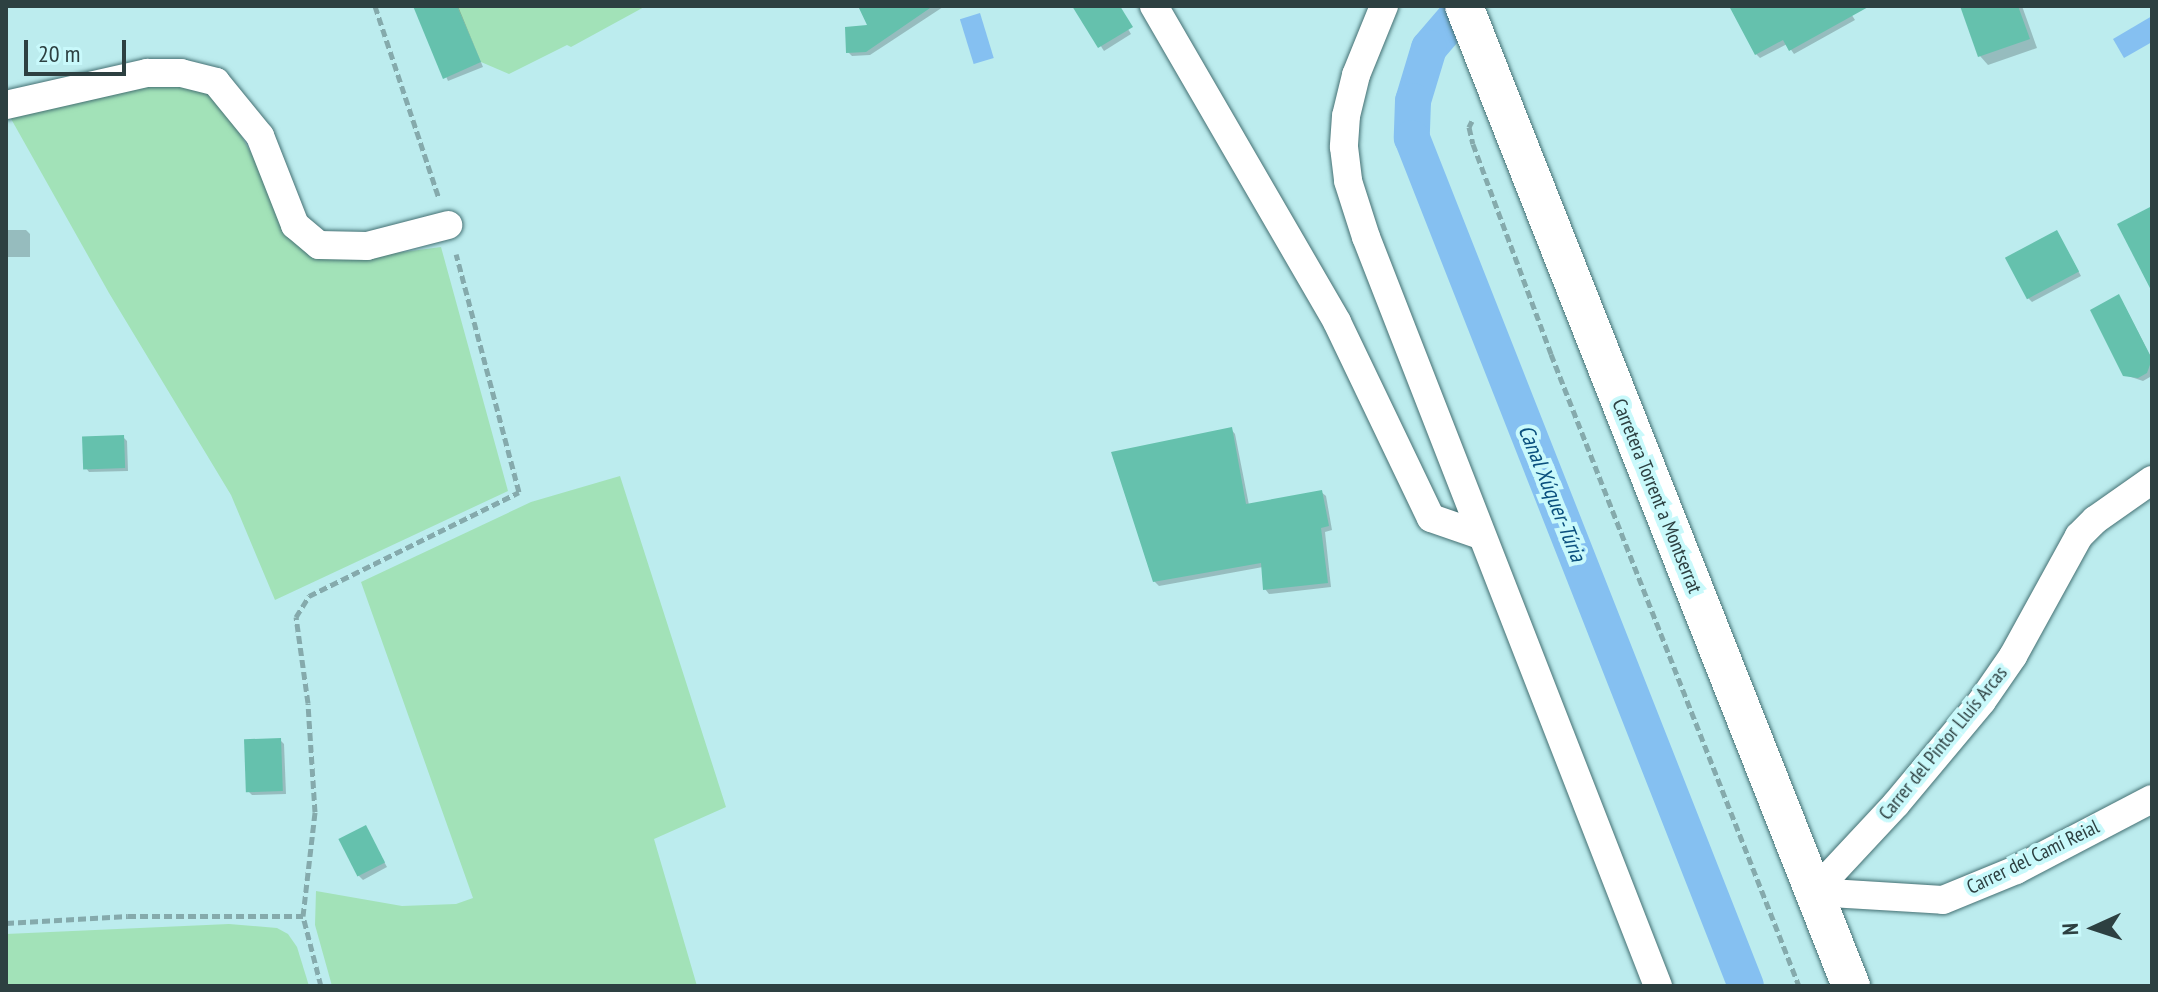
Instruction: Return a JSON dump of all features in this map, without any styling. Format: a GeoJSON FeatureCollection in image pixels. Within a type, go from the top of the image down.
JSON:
{"type":"FeatureCollection","features":[{"type":"Feature","properties":{"kind":"main road","name":"Carretera Torrent a Montserrat"},"geometry":{"type":"LineString","coordinates":[[1470,22],[1851,986]]}},
{"type":"Feature","properties":{"kind":"street"},"geometry":{"type":"LineString","coordinates":[[1154,6],[1337,322],[1431,518],[1480,535]]}},
{"type":"Feature","properties":{"kind":"street"},"geometry":{"type":"LineString","coordinates":[[1384,6],[1356,75],[1346,116],[1344,147],[1348,181],[1366,237],[1480,535],[1658,986]]}},
{"type":"Feature","properties":{"kind":"street"},"geometry":{"type":"LineString","coordinates":[[6,105],[147,73],[181,73],[216,82],[260,136],[295,225],[319,245],[367,246],[448,225]]}},
{"type":"Feature","properties":{"kind":"street","name":"Carrer del Pintor Lluís Arcas"},"geometry":{"type":"LineString","coordinates":[[1814,892],[1896,804],[1982,701],[2013,656],[2079,536],[2095,520],[2152,480]]}},
{"type":"Feature","properties":{"kind":"street","name":"Carrer del Camí Reial"},"geometry":{"type":"LineString","coordinates":[[1814,892],[1943,900],[2016,870],[2152,799]]}},
{"type":"Feature","properties":{"kind":"path"},"geometry":{"type":"LineString","coordinates":[[321,986],[303,916],[315,812],[308,703],[296,617],[309,596],[519,492],[448,225],[375,6]]}},
{"type":"Feature","properties":{"kind":"path"},"geometry":{"type":"LineString","coordinates":[[1491,74],[1469,127],[1473,144],[1551,354],[1799,986]]}},
{"type":"Feature","properties":{"kind":"path"},"geometry":{"type":"LineString","coordinates":[[6,923],[128,916],[303,916]]}},
{"type":"Feature","properties":{"kind":"green space"},"geometry":{"type":"Polygon","coordinates":[[[457,6],[646,6],[571,47],[567,45],[509,74],[481,62],[457,6]]]}},
{"type":"Feature","properties":{"kind":"green space"},"geometry":{"type":"Polygon","coordinates":[[[128,86],[189,87],[213,95],[225,108],[258,165],[287,230],[381,255],[441,247],[508,491],[275,600],[231,495],[109,293],[10,117],[128,86]]]}},
{"type":"Feature","properties":{"kind":"green space"},"geometry":{"type":"Polygon","coordinates":[[[620,476],[726,807],[654,839],[697,986],[332,986],[315,925],[316,891],[402,906],[456,904],[473,898],[361,582],[531,502],[620,476]]]}},
{"type":"Feature","properties":{"kind":"green space"},"geometry":{"type":"Polygon","coordinates":[[[229,924],[277,928],[288,934],[297,947],[309,986],[6,986],[6,934],[229,924]]]}},
{"type":"Feature","properties":{"kind":"water"},"geometry":{"type":"Polygon","coordinates":[[[980,13],[994,58],[974,64],[960,19],[980,13]]]}},
{"type":"Feature","properties":{"kind":"water"},"geometry":{"type":"Polygon","coordinates":[[[2152,16],[2152,42],[2124,58],[2113,39],[2152,16]]]}},
{"type":"Feature","properties":{"kind":"building"},"geometry":{"type":"Polygon","coordinates":[[[413,6],[457,6],[481,62],[443,79],[413,6]]]}},
{"type":"Feature","properties":{"kind":"building"},"geometry":{"type":"Polygon","coordinates":[[[858,6],[933,6],[866,52],[846,53],[845,27],[867,25],[858,6]]]}},
{"type":"Feature","properties":{"kind":"building"},"geometry":{"type":"Polygon","coordinates":[[[1072,6],[1120,6],[1133,27],[1098,48],[1072,6]]]}},
{"type":"Feature","properties":{"kind":"building"},"geometry":{"type":"Polygon","coordinates":[[[1729,6],[1870,6],[1789,51],[1783,40],[1755,55],[1729,6]]]}},
{"type":"Feature","properties":{"kind":"building"},"geometry":{"type":"Polygon","coordinates":[[[1960,6],[2018,6],[2030,39],[1978,57],[1960,6]]]}},
{"type":"Feature","properties":{"kind":"building"},"geometry":{"type":"Polygon","coordinates":[[[2152,206],[2152,292],[2117,224],[2152,206]]]}},
{"type":"Feature","properties":{"kind":"building"},"geometry":{"type":"Polygon","coordinates":[[[2057,230],[2079,271],[2027,299],[2005,258],[2057,230]]]}},
{"type":"Feature","properties":{"kind":"building"},"geometry":{"type":"Polygon","coordinates":[[[2119,294],[2152,359],[2147,373],[2138,378],[2123,376],[2090,310],[2119,294]]]}},
{"type":"Feature","properties":{"kind":"building"},"geometry":{"type":"Polygon","coordinates":[[[1232,427],[1246,504],[1322,490],[1329,526],[1321,528],[1328,583],[1263,590],[1261,563],[1153,582],[1111,452],[1232,427]]]}},
{"type":"Feature","properties":{"kind":"building"},"geometry":{"type":"Polygon","coordinates":[[[124,435],[125,468],[83,469],[82,436],[124,435]]]}},
{"type":"Feature","properties":{"kind":"building"},"geometry":{"type":"Polygon","coordinates":[[[281,738],[283,791],[246,792],[244,739],[281,738]]]}},
{"type":"Feature","properties":{"kind":"building"},"geometry":{"type":"Polygon","coordinates":[[[366,825],[385,862],[357,876],[338,839],[366,825]]]}},
{"type":"Feature","properties":{"kind":"waterway","name":"Canal Xúquer-Túria"},"geometry":{"type":"LineString","coordinates":[[1465,6],[1429,48],[1413,101],[1412,138],[1746,986]]}}]}
